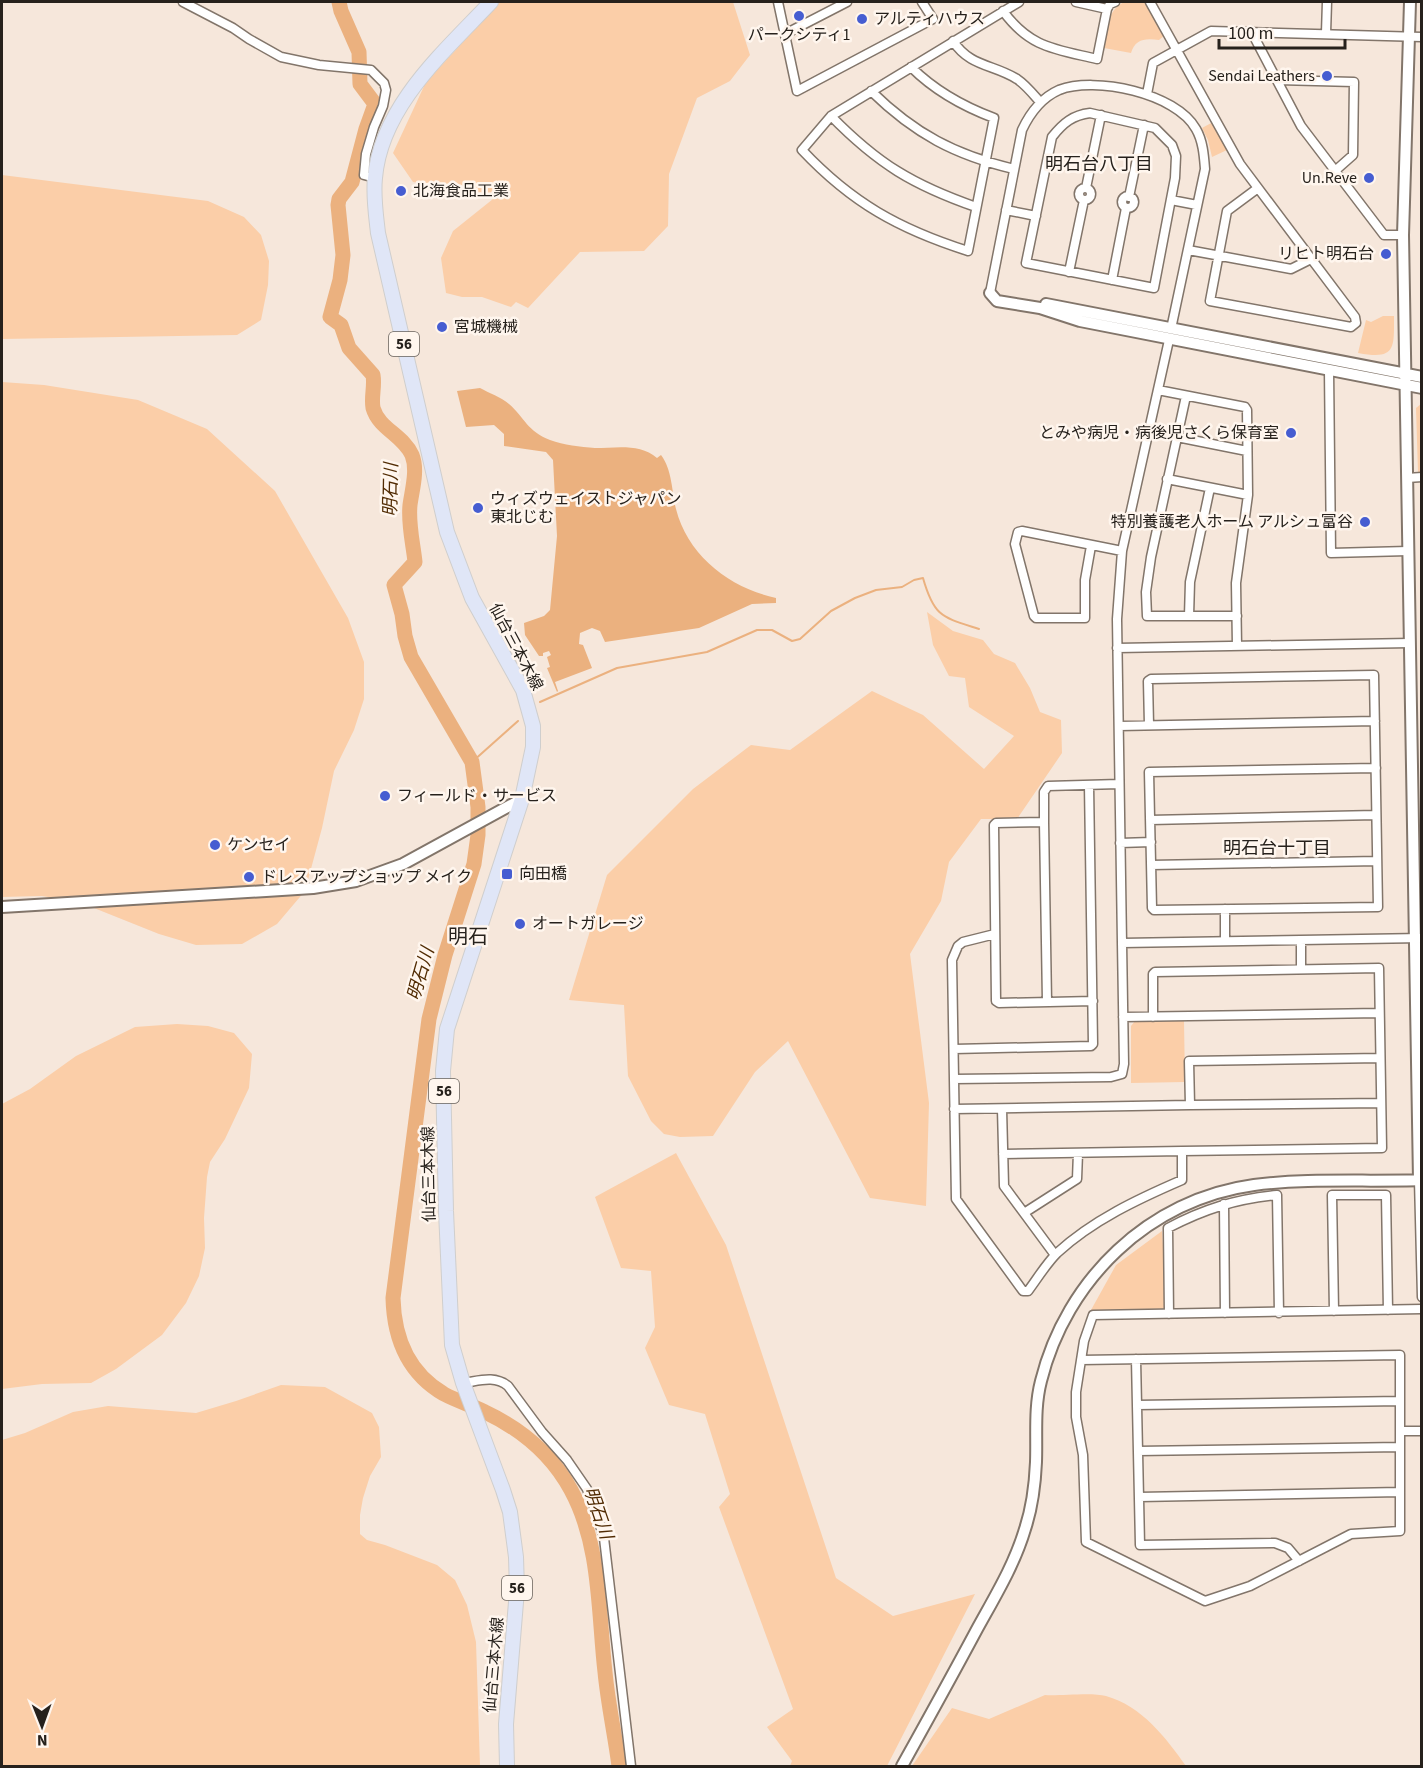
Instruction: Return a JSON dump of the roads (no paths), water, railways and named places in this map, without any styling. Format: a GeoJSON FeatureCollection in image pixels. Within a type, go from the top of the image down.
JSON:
{"type":"FeatureCollection","features":[{"type":"Feature","properties":{"kind":"main road","name":"仙台三本木線"},"geometry":{"type":"LineString","coordinates":[[491,2],[420,77],[407,95],[378,159],[375,178],[375,210],[378,233],[447,532],[472,598],[523,690],[531,715],[533,747],[522,799],[459,988],[444,1048],[446,1211],[450,1321],[454,1353],[464,1388],[505,1495],[510,1512],[516,1557],[517,1590],[506,1724],[507,1767]]}},
{"type":"Feature","properties":{"kind":"street"},"geometry":{"type":"LineString","coordinates":[[183,2],[209,14],[281,57],[319,65],[371,70],[384,84],[386,90],[383,106],[366,154],[364,175],[375,178]]}},
{"type":"Feature","properties":{"kind":"street"},"geometry":{"type":"LineString","coordinates":[[778,2],[797,91],[933,19],[922,2]]}},
{"type":"Feature","properties":{"kind":"street"},"geometry":{"type":"LineString","coordinates":[[785,34],[847,2]]}},
{"type":"Feature","properties":{"kind":"street"},"geometry":{"type":"LineString","coordinates":[[911,67],[945,95],[993,118],[968,251],[933,240],[904,227],[859,201],[828,177],[801,150],[831,116],[871,91],[1019,2]]}},
{"type":"Feature","properties":{"kind":"street"},"geometry":{"type":"LineString","coordinates":[[1076,2],[1107,9]]}},
{"type":"Feature","properties":{"kind":"street"},"geometry":{"type":"LineString","coordinates":[[1003,11],[1015,27],[1039,44],[1097,59],[1107,9],[1115,2]]}},
{"type":"Feature","properties":{"kind":"street"},"geometry":{"type":"LineString","coordinates":[[1150,2],[1240,164],[1355,317],[1356,323],[1352,327],[1210,301],[1227,211],[1258,188]]}},
{"type":"Feature","properties":{"kind":"street"},"geometry":{"type":"LineString","coordinates":[[1326,33],[1327,2]]}},
{"type":"Feature","properties":{"kind":"street"},"geometry":{"type":"LineString","coordinates":[[1410,2],[1403,235],[1410,643],[1416,697],[1422,1297]]}},
{"type":"Feature","properties":{"kind":"street"},"geometry":{"type":"LineString","coordinates":[[1147,94],[1153,63],[1211,31],[1422,37]]}},
{"type":"Feature","properties":{"kind":"street"},"geometry":{"type":"LineString","coordinates":[[1251,32],[1301,126],[1384,235],[1403,235]]}},
{"type":"Feature","properties":{"kind":"street"},"geometry":{"type":"LineString","coordinates":[[954,41],[961,52],[970,58],[1016,78],[1040,102]]}},
{"type":"Feature","properties":{"kind":"street"},"geometry":{"type":"LineString","coordinates":[[1278,81],[1354,82],[1353,154],[1336,170]]}},
{"type":"Feature","properties":{"kind":"street"},"geometry":{"type":"LineString","coordinates":[[954,1079],[1118,1076],[1124,1070],[1118,595],[1122,551],[1158,390],[1170,334],[1188,250],[1197,205],[1205,169],[1201,142],[1196,129],[1186,116],[1173,106],[1147,94],[1094,84],[1076,85],[1057,91],[1040,102],[1029,115],[1022,130],[990,293],[1170,334],[1329,370],[1405,379],[1422,377]]}},
{"type":"Feature","properties":{"kind":"street"},"geometry":{"type":"LineString","coordinates":[[871,91],[891,111],[929,137],[960,153],[1014,169]]}},
{"type":"Feature","properties":{"kind":"street"},"geometry":{"type":"LineString","coordinates":[[1090,113],[1101,115],[1155,128],[1172,145],[1176,156],[1177,168],[1154,288],[1026,263],[1052,137],[1069,119],[1090,113]]}},
{"type":"Feature","properties":{"kind":"street"},"geometry":{"type":"LineString","coordinates":[[1069,272],[1084,200],[1091,194],[1086,188],[1101,115]]}},
{"type":"Feature","properties":{"kind":"street"},"geometry":{"type":"LineString","coordinates":[[831,116],[872,155],[897,172],[923,187],[976,207]]}},
{"type":"Feature","properties":{"kind":"street"},"geometry":{"type":"LineString","coordinates":[[1112,280],[1126,208],[1122,205],[1122,201],[1129,197],[1144,124]]}},
{"type":"Feature","properties":{"kind":"street"},"geometry":{"type":"LineString","coordinates":[[1171,200],[1197,205]]}},
{"type":"Feature","properties":{"kind":"street"},"geometry":{"type":"LineString","coordinates":[[1006,210],[1036,216]]}},
{"type":"Feature","properties":{"kind":"street"},"geometry":{"type":"LineString","coordinates":[[1188,250],[1291,269],[1311,259]]}},
{"type":"Feature","properties":{"kind":"street"},"geometry":{"type":"LineString","coordinates":[[1170,334],[1405,379],[1422,388]]}},
{"type":"Feature","properties":{"kind":"street"},"geometry":{"type":"LineString","coordinates":[[1329,370],[1331,553],[1408,551]]}},
{"type":"Feature","properties":{"kind":"street"},"geometry":{"type":"LineString","coordinates":[[1158,390],[1245,407],[1246,410],[1248,495],[1236,583],[1237,646]]}},
{"type":"Feature","properties":{"kind":"street"},"geometry":{"type":"LineString","coordinates":[[1186,396],[1148,569],[1146,616],[1237,616]]}},
{"type":"Feature","properties":{"kind":"street"},"geometry":{"type":"LineString","coordinates":[[1177,437],[1247,452]]}},
{"type":"Feature","properties":{"kind":"street"},"geometry":{"type":"LineString","coordinates":[[1407,478],[1422,477]]}},
{"type":"Feature","properties":{"kind":"street"},"geometry":{"type":"LineString","coordinates":[[1167,479],[1248,495]]}},
{"type":"Feature","properties":{"kind":"street"},"geometry":{"type":"LineString","coordinates":[[1190,616],[1191,575],[1210,488]]}},
{"type":"Feature","properties":{"kind":"street"},"geometry":{"type":"LineString","coordinates":[[1091,546],[1085,580],[1085,618],[1036,618],[1015,544],[1018,532],[1122,551]]}},
{"type":"Feature","properties":{"kind":"street"},"geometry":{"type":"LineString","coordinates":[[1117,648],[1410,643]]}},
{"type":"Feature","properties":{"kind":"street"},"geometry":{"type":"LineString","coordinates":[[1149,725],[1148,681],[1151,679],[1374,675],[1375,721],[1376,768],[1377,815],[1378,907],[1154,910],[1152,908],[1149,772],[1376,768]]}},
{"type":"Feature","properties":{"kind":"street"},"geometry":{"type":"LineString","coordinates":[[1119,726],[1375,721]]}},
{"type":"Feature","properties":{"kind":"street"},"geometry":{"type":"LineString","coordinates":[[1047,1002],[1044,792],[1048,786],[1119,784]]}},
{"type":"Feature","properties":{"kind":"street"},"geometry":{"type":"LineString","coordinates":[[954,1049],[1091,1046],[1093,1044],[1089,785]]}},
{"type":"Feature","properties":{"kind":"street"},"geometry":{"type":"LineString","coordinates":[[2,907],[313,888],[356,881],[403,864],[522,799]]}},
{"type":"Feature","properties":{"kind":"street"},"geometry":{"type":"LineString","coordinates":[[1150,819],[1377,815]]}},
{"type":"Feature","properties":{"kind":"street"},"geometry":{"type":"LineString","coordinates":[[1044,822],[996,823],[994,825],[996,1001],[999,1003],[1093,1001]]}},
{"type":"Feature","properties":{"kind":"street"},"geometry":{"type":"LineString","coordinates":[[1120,843],[1150,842]]}},
{"type":"Feature","properties":{"kind":"street"},"geometry":{"type":"LineString","coordinates":[[1151,865],[1377,861]]}},
{"type":"Feature","properties":{"kind":"street"},"geometry":{"type":"LineString","coordinates":[[1225,909],[1225,941]]}},
{"type":"Feature","properties":{"kind":"street"},"geometry":{"type":"LineString","coordinates":[[995,934],[963,942],[954,954],[952,967],[956,1199],[1023,1291],[1028,1291],[1055,1255],[1107,1216],[1182,1180],[1182,1151]]}},
{"type":"Feature","properties":{"kind":"street"},"geometry":{"type":"LineString","coordinates":[[1122,943],[1418,938]]}},
{"type":"Feature","properties":{"kind":"street"},"geometry":{"type":"LineString","coordinates":[[1301,940],[1301,969]]}},
{"type":"Feature","properties":{"kind":"street"},"geometry":{"type":"LineString","coordinates":[[1003,1154],[1382,1148],[1379,968],[1155,972],[1153,974],[1153,1017]]}},
{"type":"Feature","properties":{"kind":"street"},"geometry":{"type":"LineString","coordinates":[[1123,1017],[1380,1013]]}},
{"type":"Feature","properties":{"kind":"street"},"geometry":{"type":"LineString","coordinates":[[1190,1106],[1189,1061],[1380,1058]]}},
{"type":"Feature","properties":{"kind":"street"},"geometry":{"type":"LineString","coordinates":[[954,1109],[1381,1102]]}},
{"type":"Feature","properties":{"kind":"street"},"geometry":{"type":"LineString","coordinates":[[1002,1109],[1004,1186],[1055,1255]]}},
{"type":"Feature","properties":{"kind":"street"},"geometry":{"type":"LineString","coordinates":[[1023,1213],[1077,1179],[1078,1153]]}},
{"type":"Feature","properties":{"kind":"street"},"geometry":{"type":"LineString","coordinates":[[902,1767],[1012,1566],[1025,1529],[1032,1495],[1037,1406],[1048,1357],[1068,1311],[1100,1267],[1141,1230],[1167,1214],[1211,1194],[1254,1185],[1420,1180]]}},
{"type":"Feature","properties":{"kind":"street"},"geometry":{"type":"LineString","coordinates":[[1169,1314],[1168,1228],[1224,1204],[1247,1198],[1277,1195],[1279,1313]]}},
{"type":"Feature","properties":{"kind":"street"},"geometry":{"type":"LineString","coordinates":[[1334,1311],[1332,1195],[1386,1195],[1388,1310]]}},
{"type":"Feature","properties":{"kind":"street"},"geometry":{"type":"LineString","coordinates":[[1224,1204],[1226,1313]]}},
{"type":"Feature","properties":{"kind":"street"},"geometry":{"type":"LineString","coordinates":[[1081,1360],[1400,1355],[1400,1531],[1351,1534],[1250,1586],[1205,1601],[1086,1542],[1083,1455],[1076,1417],[1076,1392],[1081,1360],[1084,1341],[1093,1315],[1422,1309]]}},
{"type":"Feature","properties":{"kind":"street"},"geometry":{"type":"LineString","coordinates":[[1136,1359],[1140,1545],[1275,1543],[1288,1548],[1299,1561]]}},
{"type":"Feature","properties":{"kind":"street"},"geometry":{"type":"LineString","coordinates":[[464,1388],[489,1379],[503,1382],[508,1386],[542,1432],[567,1460],[590,1497],[604,1538],[631,1767]]}},
{"type":"Feature","properties":{"kind":"street"},"geometry":{"type":"LineString","coordinates":[[1137,1405],[1400,1401]]}},
{"type":"Feature","properties":{"kind":"street"},"geometry":{"type":"LineString","coordinates":[[1400,1431],[1422,1431]]}},
{"type":"Feature","properties":{"kind":"street"},"geometry":{"type":"LineString","coordinates":[[1138,1451],[1400,1447]]}},
{"type":"Feature","properties":{"kind":"street"},"geometry":{"type":"LineString","coordinates":[[1139,1497],[1400,1492]]}},
{"type":"Feature","properties":{"kind":"waterway","name":"明石川"},"geometry":{"type":"LineString","coordinates":[[339,2],[359,52],[360,84],[375,104],[352,182],[339,199],[343,255],[340,280],[330,317],[341,325],[349,348],[373,375],[373,408],[376,415],[408,448],[414,461],[415,473],[410,519],[415,562],[394,585],[411,657],[472,762],[478,807],[478,835],[474,864],[445,955],[429,1019],[393,1298],[396,1327],[405,1353],[421,1376],[444,1394],[498,1419],[523,1435],[555,1465],[571,1490],[581,1511],[593,1556],[606,1684],[619,1766]]}},
{"type":"Feature","properties":{"kind":"waterway"},"geometry":{"type":"LineString","coordinates":[[540,702],[617,668],[707,652],[757,630],[772,630],[792,641],[800,639],[831,611],[855,598],[876,590],[902,587],[923,578],[931,601],[941,614],[979,629]]}},
{"type":"Feature","properties":{"kind":"waterway"},"geometry":{"type":"LineString","coordinates":[[472,762],[518,721]]}},
{"type":"Feature","properties":{"kind":"place","name":"パークシティ1"},"geometry":{"type":"Point","coordinates":[799,16]}},
{"type":"Feature","properties":{"kind":"place","name":"アルティハウス"},"geometry":{"type":"Point","coordinates":[862,19]}},
{"type":"Feature","properties":{"kind":"place","name":"Sendai Leathers"},"geometry":{"type":"Point","coordinates":[1327,76]}},
{"type":"Feature","properties":{"kind":"place","name":"Un.Reve"},"geometry":{"type":"Point","coordinates":[1369,178]}},
{"type":"Feature","properties":{"kind":"place","name":"北海食品工業"},"geometry":{"type":"Point","coordinates":[401,191]}},
{"type":"Feature","properties":{"kind":"place","name":"リヒト明石台"},"geometry":{"type":"Point","coordinates":[1386,254]}},
{"type":"Feature","properties":{"kind":"place","name":"宮城機械"},"geometry":{"type":"Point","coordinates":[442,327]}},
{"type":"Feature","properties":{"kind":"place","name":"とみや病児・病後児さくら保育室"},"geometry":{"type":"Point","coordinates":[1291,433]}},
{"type":"Feature","properties":{"kind":"place","name":"ウィズウェイストジャパン 東北じむ"},"geometry":{"type":"Point","coordinates":[478,508]}},
{"type":"Feature","properties":{"kind":"place","name":"特別養護老人ホーム アルシュ富谷"},"geometry":{"type":"Point","coordinates":[1365,522]}},
{"type":"Feature","properties":{"kind":"place","name":"フィールド・サービス"},"geometry":{"type":"Point","coordinates":[385,796]}},
{"type":"Feature","properties":{"kind":"place","name":"ケンセイ"},"geometry":{"type":"Point","coordinates":[215,845]}},
{"type":"Feature","properties":{"kind":"place","name":"向田橋"},"geometry":{"type":"Point","coordinates":[507,874]}},
{"type":"Feature","properties":{"kind":"place","name":"ドレスアップショップ メイク"},"geometry":{"type":"Point","coordinates":[249,877]}},
{"type":"Feature","properties":{"kind":"place","name":"オートガレージ"},"geometry":{"type":"Point","coordinates":[520,924]}},
{"type":"Feature","properties":{"kind":"district","name":"明石台八丁目"},"geometry":{"type":"Point","coordinates":[1099,164]}},
{"type":"Feature","properties":{"kind":"district","name":"明石台十丁目"},"geometry":{"type":"Point","coordinates":[1277,848]}},
{"type":"Feature","properties":{"kind":"district","name":"明石"},"geometry":{"type":"Point","coordinates":[468,937]}}]}
